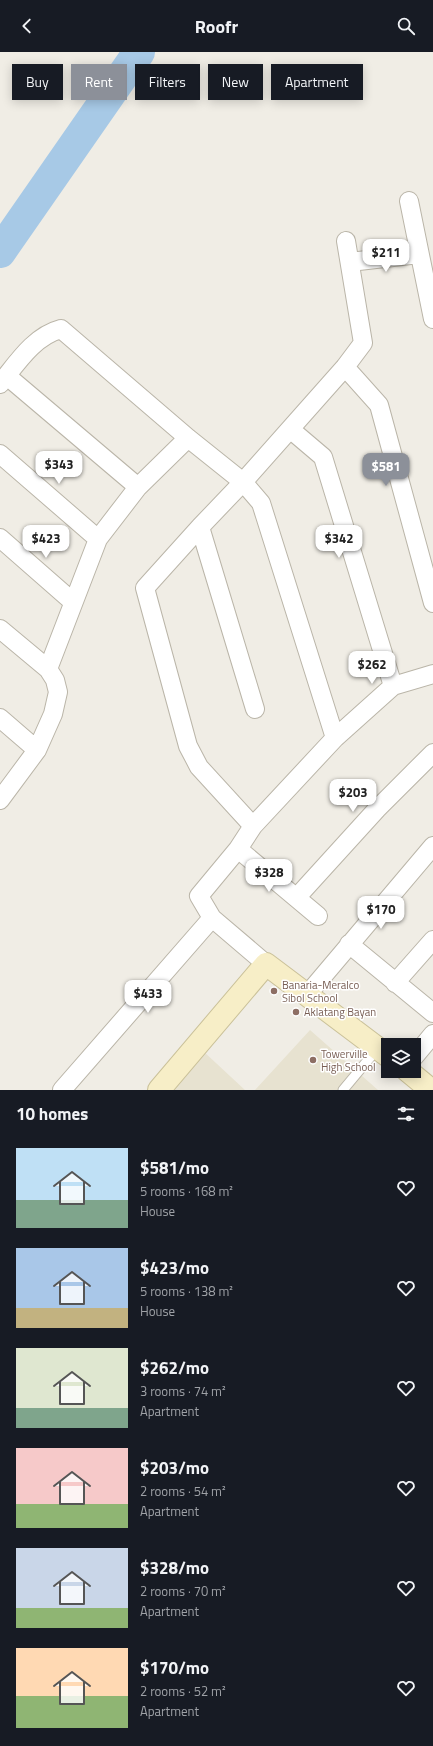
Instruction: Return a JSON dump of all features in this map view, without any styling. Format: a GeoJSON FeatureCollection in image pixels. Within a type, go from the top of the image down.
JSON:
{"type":"FeatureCollection","features":[{"type":"Feature","properties":{"kind":"street"},"geometry":{"type":"LineString","coordinates":[[409,202],[433,319]]}},
{"type":"Feature","properties":{"kind":"street"},"geometry":{"type":"LineString","coordinates":[[253,826],[199,767],[188,746],[146,588],[345,367],[363,343],[346,241]]}},
{"type":"Feature","properties":{"kind":"street"},"geometry":{"type":"LineString","coordinates":[[350,262],[419,254]]}},
{"type":"Feature","properties":{"kind":"street"},"geometry":{"type":"LineString","coordinates":[[138,487],[3,380],[39,339],[61,329],[188,438],[243,482],[261,503],[335,738]]}},
{"type":"Feature","properties":{"kind":"street"},"geometry":{"type":"LineString","coordinates":[[345,367],[379,405],[433,604]]}},
{"type":"Feature","properties":{"kind":"street"},"geometry":{"type":"LineString","coordinates":[[290,429],[323,457],[393,686]]}},
{"type":"Feature","properties":{"kind":"street"},"geometry":{"type":"LineString","coordinates":[[48,670],[98,539],[138,487],[188,438]]}},
{"type":"Feature","properties":{"kind":"street"},"geometry":{"type":"LineString","coordinates":[[0,454],[98,539]]}},
{"type":"Feature","properties":{"kind":"street"},"geometry":{"type":"LineString","coordinates":[[200,527],[255,709]]}},
{"type":"Feature","properties":{"kind":"street"},"geometry":{"type":"LineString","coordinates":[[0,538],[73,602]]}},
{"type":"Feature","properties":{"kind":"street"},"geometry":{"type":"LineString","coordinates":[[0,629],[48,670],[55,680],[58,692],[53,714],[37,750],[0,800]]}},
{"type":"Feature","properties":{"kind":"street"},"geometry":{"type":"LineString","coordinates":[[381,1050],[266,964],[212,918],[199,896],[238,849],[253,826],[335,738],[393,686],[433,674]]}},
{"type":"Feature","properties":{"kind":"street"},"geometry":{"type":"LineString","coordinates":[[0,718],[37,750]]}},
{"type":"Feature","properties":{"kind":"street"},"geometry":{"type":"LineString","coordinates":[[297,897],[377,809],[433,753]]}},
{"type":"Feature","properties":{"kind":"street"},"geometry":{"type":"LineString","coordinates":[[307,995],[433,846]]}},
{"type":"Feature","properties":{"kind":"street"},"geometry":{"type":"LineString","coordinates":[[238,849],[318,916]]}},
{"type":"Feature","properties":{"kind":"street"},"geometry":{"type":"LineString","coordinates":[[62,1090],[212,918]]}},
{"type":"Feature","properties":{"kind":"street"},"geometry":{"type":"LineString","coordinates":[[395,983],[433,940]]}},
{"type":"Feature","properties":{"kind":"street"},"geometry":{"type":"LineString","coordinates":[[349,944],[433,1013]]}},
{"type":"Feature","properties":{"kind":"street"},"geometry":{"type":"LineString","coordinates":[[159,1090],[266,964]]}},
{"type":"Feature","properties":{"kind":"street"},"geometry":{"type":"LineString","coordinates":[[421,1049],[433,1034]]}},
{"type":"Feature","properties":{"kind":"street"},"geometry":{"type":"LineString","coordinates":[[416,1078],[431,1090]]}},
{"type":"Feature","properties":{"kind":"lane"},"geometry":{"type":"LineString","coordinates":[[343,1090],[381,1054]]}},
{"type":"Feature","properties":{"kind":"shaded area","name":"Towerville High School"},"geometry":{"type":"Polygon","coordinates":[[[310,1030],[378,1090],[255,1090],[310,1030]]]}},
{"type":"Feature","properties":{"kind":"shaded area"},"geometry":{"type":"Polygon","coordinates":[[[202,1050],[245,1090],[170,1090],[202,1050]]]}},
{"type":"Feature","properties":{"kind":"waterway"},"geometry":{"type":"LineString","coordinates":[[0,252],[139,52]]}},
{"type":"Feature","properties":{"kind":"place","name":"Banaria-Meralco Sibol School"},"geometry":{"type":"Point","coordinates":[274,991]}},
{"type":"Feature","properties":{"kind":"place","name":"Aklatang Bayan"},"geometry":{"type":"Point","coordinates":[296,1012]}},
{"type":"Feature","properties":{"kind":"place","name":"Towerville High School"},"geometry":{"type":"Point","coordinates":[313,1060]}}]}
